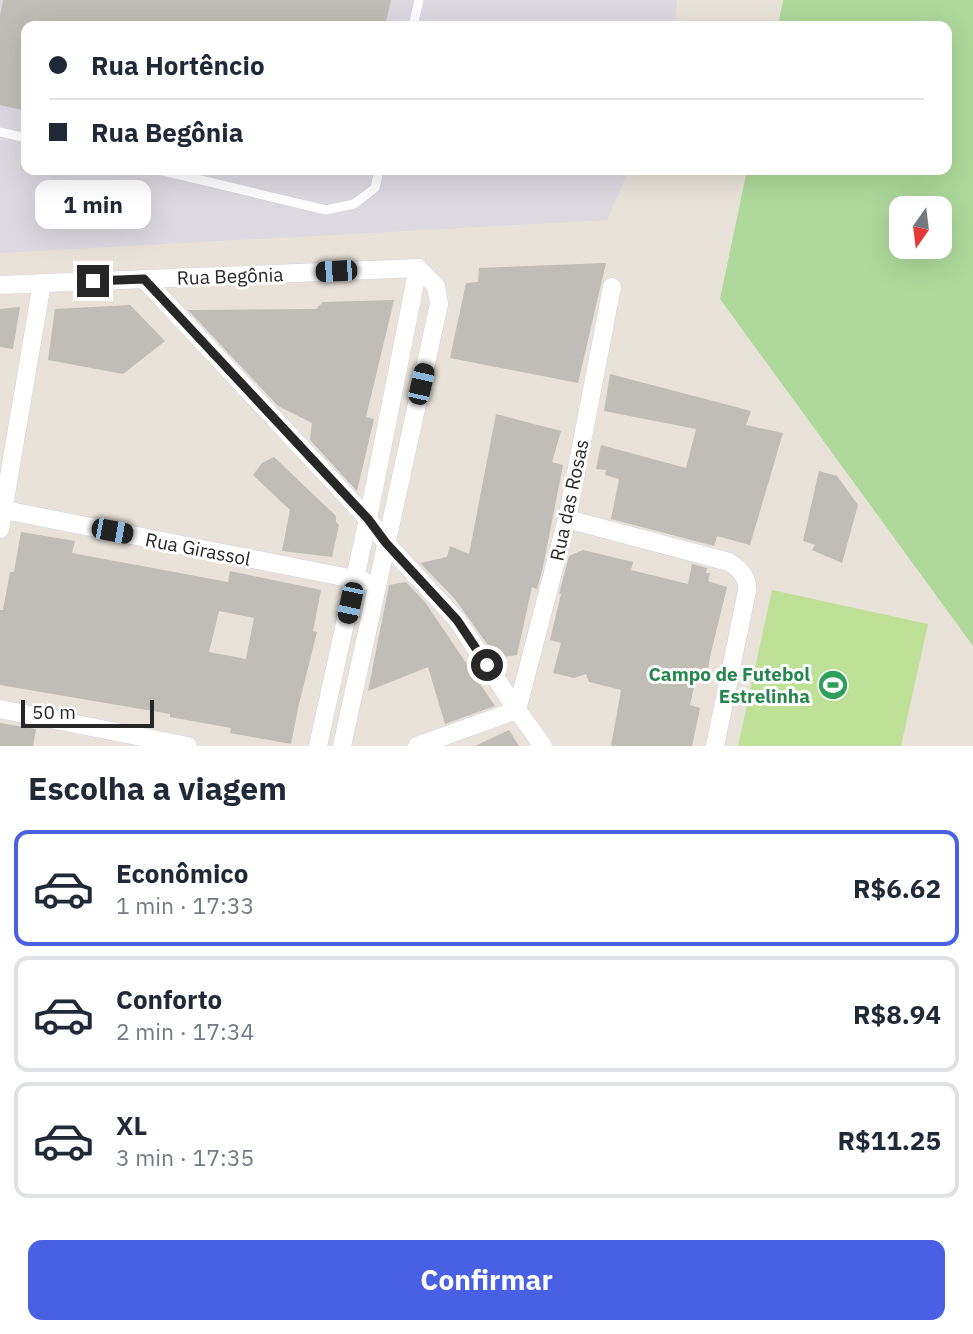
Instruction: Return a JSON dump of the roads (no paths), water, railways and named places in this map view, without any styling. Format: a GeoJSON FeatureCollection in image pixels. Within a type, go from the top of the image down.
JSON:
{"type":"FeatureCollection","features":[{"type":"Feature","properties":{"kind":"street","name":"Rua Begônia"},"geometry":{"type":"LineString","coordinates":[[0,285],[418,268]]}},
{"type":"Feature","properties":{"kind":"street"},"geometry":{"type":"LineString","coordinates":[[318,746],[368,519],[418,268]]}},
{"type":"Feature","properties":{"kind":"street"},"geometry":{"type":"LineString","coordinates":[[342,746],[439,304],[436,286],[418,268]]}},
{"type":"Feature","properties":{"kind":"street"},"geometry":{"type":"LineString","coordinates":[[144,279],[368,519],[386,543],[457,620],[543,746]]}},
{"type":"Feature","properties":{"kind":"street"},"geometry":{"type":"LineString","coordinates":[[0,529],[42,283]]}},
{"type":"Feature","properties":{"kind":"street","name":"Rua das Rosas"},"geometry":{"type":"LineString","coordinates":[[517,710],[567,519],[612,287]]}},
{"type":"Feature","properties":{"kind":"street","name":"Rua Girassol"},"geometry":{"type":"LineString","coordinates":[[2,510],[377,584]]}},
{"type":"Feature","properties":{"kind":"street"},"geometry":{"type":"LineString","coordinates":[[567,519],[729,562],[744,576],[748,583],[747,592],[715,746]]}},
{"type":"Feature","properties":{"kind":"street"},"geometry":{"type":"LineString","coordinates":[[0,709],[188,746]]}},
{"type":"Feature","properties":{"kind":"street"},"geometry":{"type":"LineString","coordinates":[[417,746],[517,710]]}},
{"type":"Feature","properties":{"kind":"lane"},"geometry":{"type":"LineString","coordinates":[[414,21],[419,0]]}},
{"type":"Feature","properties":{"kind":"lane"},"geometry":{"type":"LineString","coordinates":[[0,132],[21,137]]}},
{"type":"Feature","properties":{"kind":"lane"},"geometry":{"type":"LineString","coordinates":[[180,175],[326,210],[354,204],[375,188],[378,175]]}},
{"type":"Feature","properties":{"kind":"place","name":"Campo de Futebol Estrelinha"},"geometry":{"type":"Point","coordinates":[833,685]}}]}
